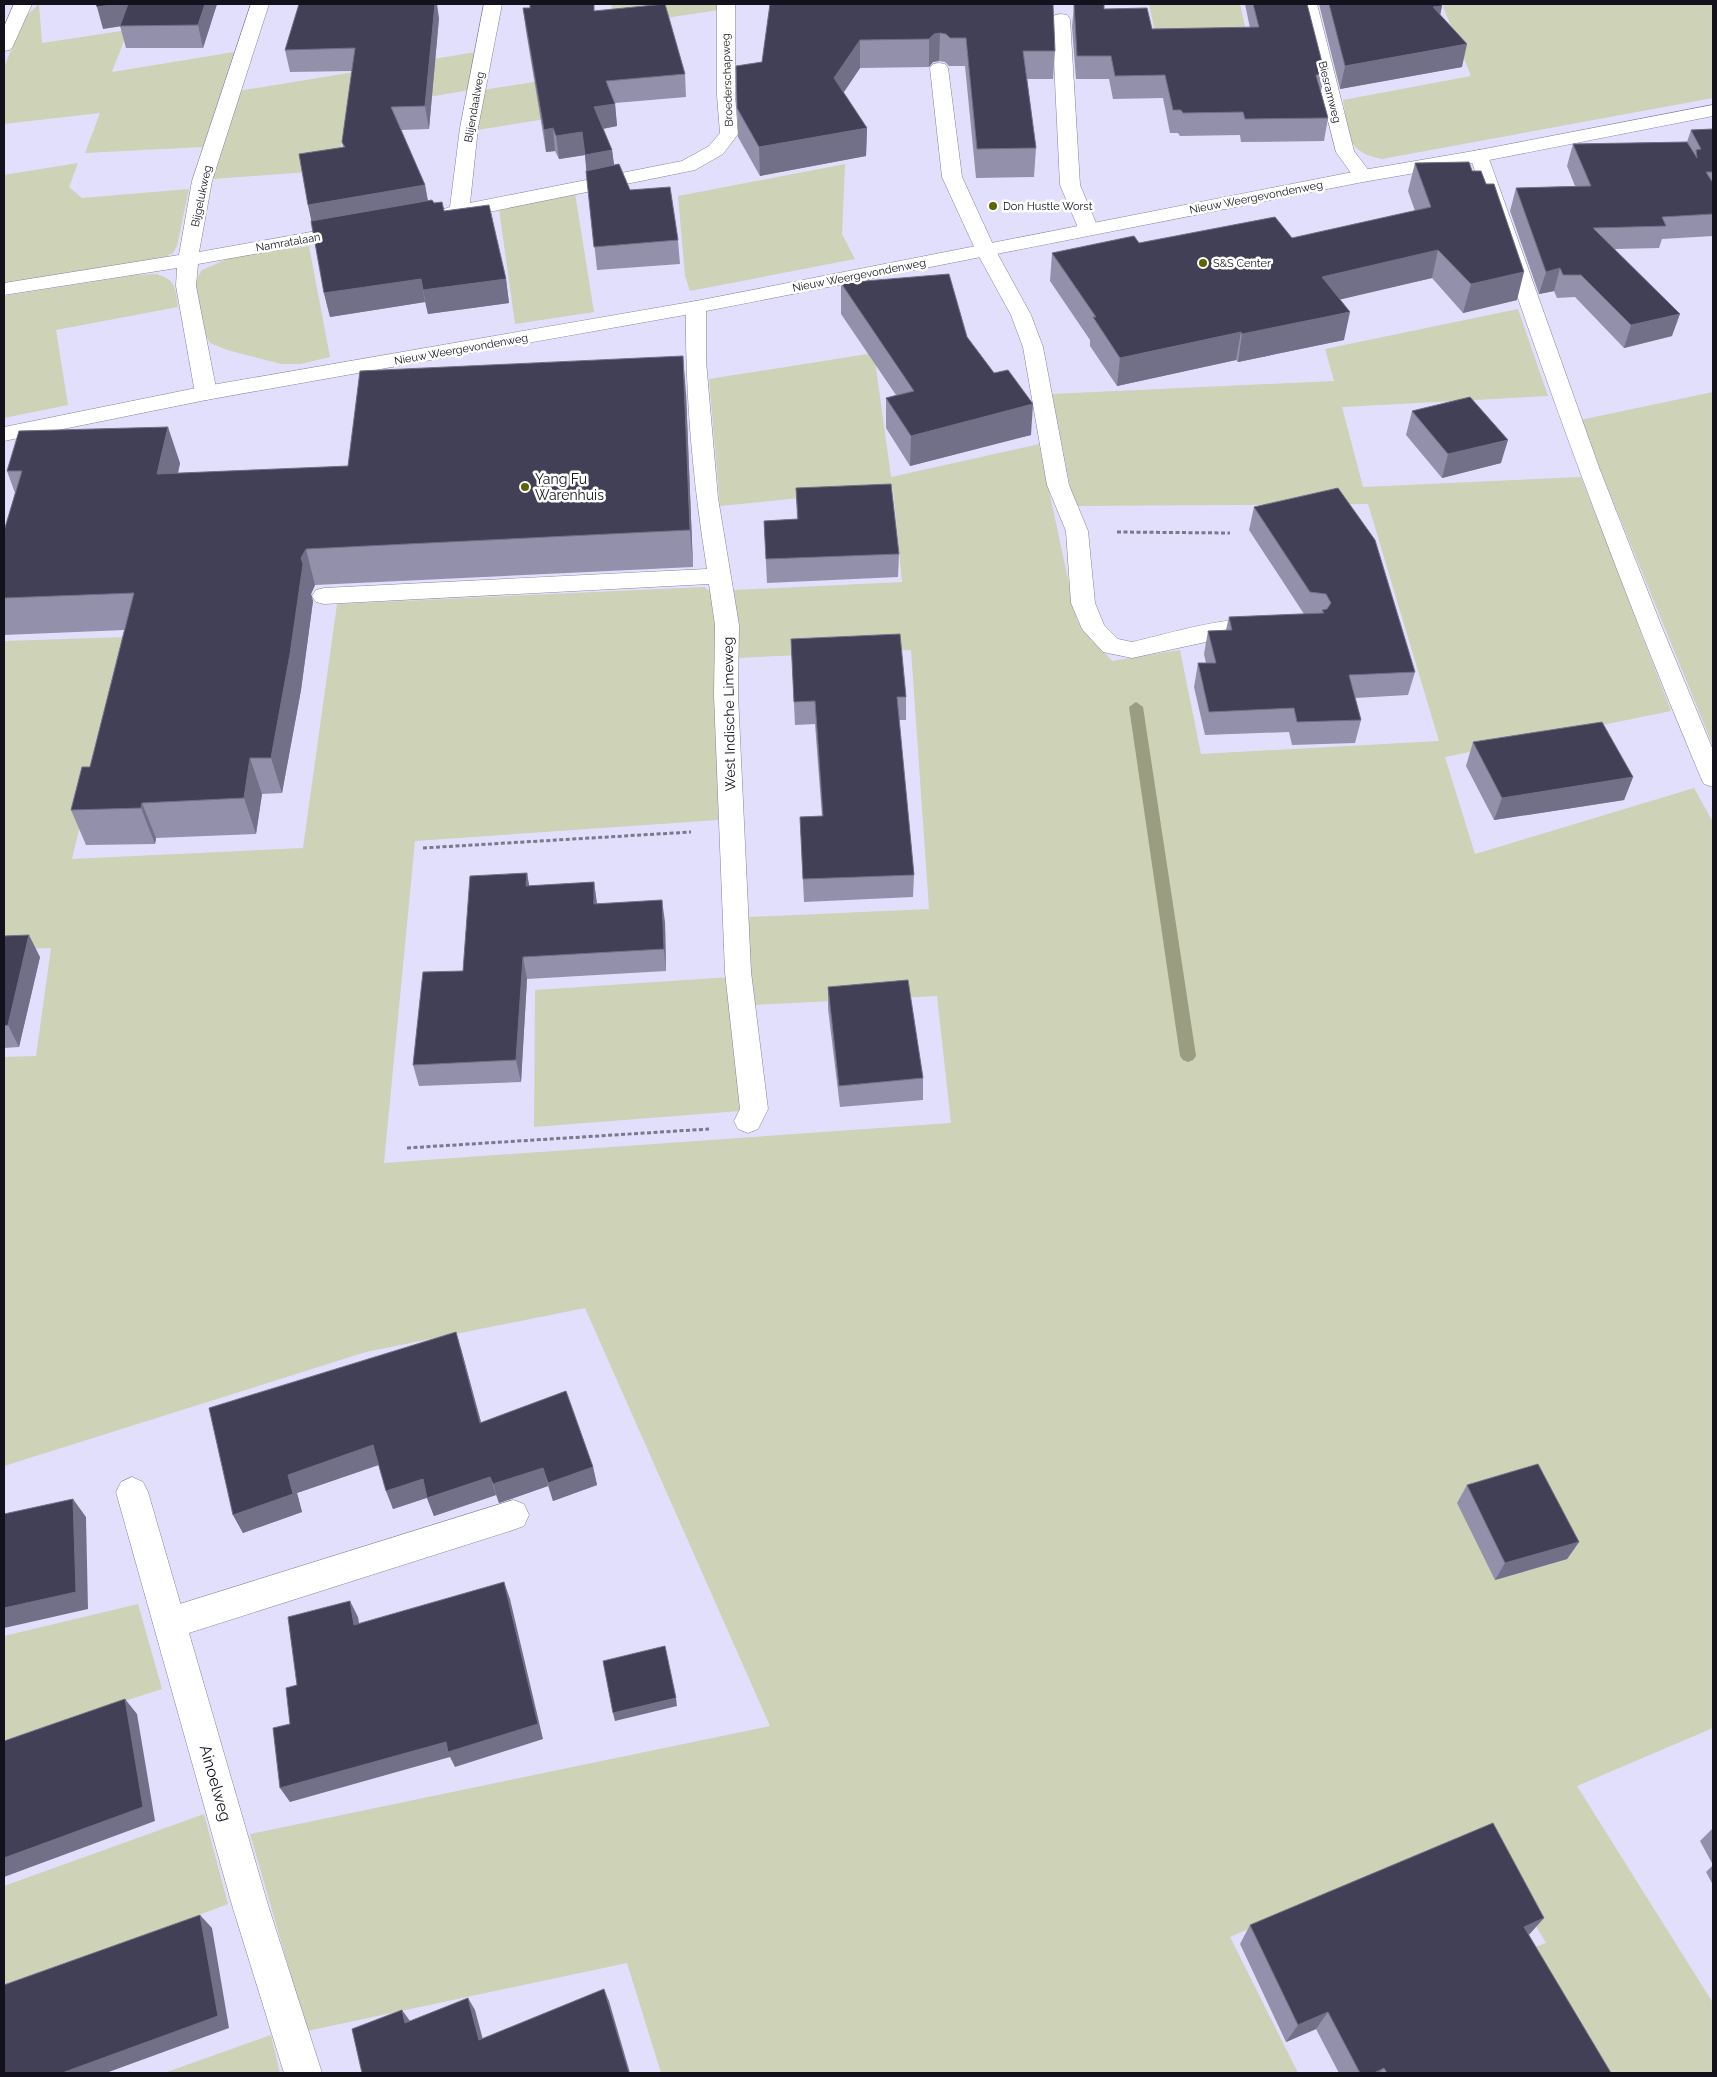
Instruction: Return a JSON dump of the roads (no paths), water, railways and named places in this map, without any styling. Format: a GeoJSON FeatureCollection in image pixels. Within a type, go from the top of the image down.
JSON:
{"type":"FeatureCollection","features":[{"type":"Feature","properties":{"kind":"street"},"geometry":{"type":"LineString","coordinates":[[4,46],[23,4]]}},
{"type":"Feature","properties":{"kind":"street","name":"Bijgelukweg"},"geometry":{"type":"LineString","coordinates":[[206,394],[186,286],[188,260],[202,181],[260,4]]}},
{"type":"Feature","properties":{"kind":"street","name":"Blijendaalweg"},"geometry":{"type":"LineString","coordinates":[[459,212],[469,128],[493,4]]}},
{"type":"Feature","properties":{"kind":"street","name":"Broederschapweg"},"geometry":{"type":"LineString","coordinates":[[459,212],[688,166],[716,150],[729,134],[726,95],[726,4]]}},
{"type":"Feature","properties":{"kind":"street","name":"Biesramweg"},"geometry":{"type":"LineString","coordinates":[[1308,4],[1345,152],[1363,176]]}},
{"type":"Feature","properties":{"kind":"street"},"geometry":{"type":"LineString","coordinates":[[1061,19],[1070,185],[1089,230]]}},
{"type":"Feature","properties":{"kind":"street"},"geometry":{"type":"LineString","coordinates":[[939,68],[952,177],[986,250],[1021,315],[1033,347],[1058,485],[1076,531],[1083,603],[1094,629],[1111,646],[1132,650],[1229,629],[1284,626]]}},
{"type":"Feature","properties":{"kind":"street","name":"Nieuw Weergevondenweg"},"geometry":{"type":"LineString","coordinates":[[4,434],[206,394],[696,308],[1363,176],[1479,156],[1713,110]]}},
{"type":"Feature","properties":{"kind":"street"},"geometry":{"type":"LineString","coordinates":[[1479,156],[1559,388],[1654,634],[1713,778]]}},
{"type":"Feature","properties":{"kind":"street"},"geometry":{"type":"LineString","coordinates":[[430,217],[459,212]]}},
{"type":"Feature","properties":{"kind":"street","name":"Namratalaan"},"geometry":{"type":"LineString","coordinates":[[4,289],[188,260],[372,227]]}},
{"type":"Feature","properties":{"kind":"street","name":"West Indische Limeweg"},"geometry":{"type":"LineString","coordinates":[[696,308],[696,361],[707,498],[727,625],[726,695],[738,972],[754,1109],[748,1121]]}},
{"type":"Feature","properties":{"kind":"street"},"geometry":{"type":"LineString","coordinates":[[324,596],[720,576]]}},
{"type":"Feature","properties":{"kind":"street","name":"Ainoelweg"},"geometry":{"type":"LineString","coordinates":[[132,1492],[250,1905],[303,2073]]}},
{"type":"Feature","properties":{"kind":"street"},"geometry":{"type":"LineString","coordinates":[[170,1623],[514,1515]]}},
{"type":"Feature","properties":{"kind":"waterway"},"geometry":{"type":"LineString","coordinates":[[1136,707],[1188,1056]]}},
{"type":"Feature","properties":{"kind":"place","name":"Don Hustle Worst"},"geometry":{"type":"Point","coordinates":[993,206]}},
{"type":"Feature","properties":{"kind":"place","name":"S&S Center"},"geometry":{"type":"Point","coordinates":[1203,263]}},
{"type":"Feature","properties":{"kind":"place","name":"Yang Fu Warenhuis"},"geometry":{"type":"Point","coordinates":[525,487]}}]}
